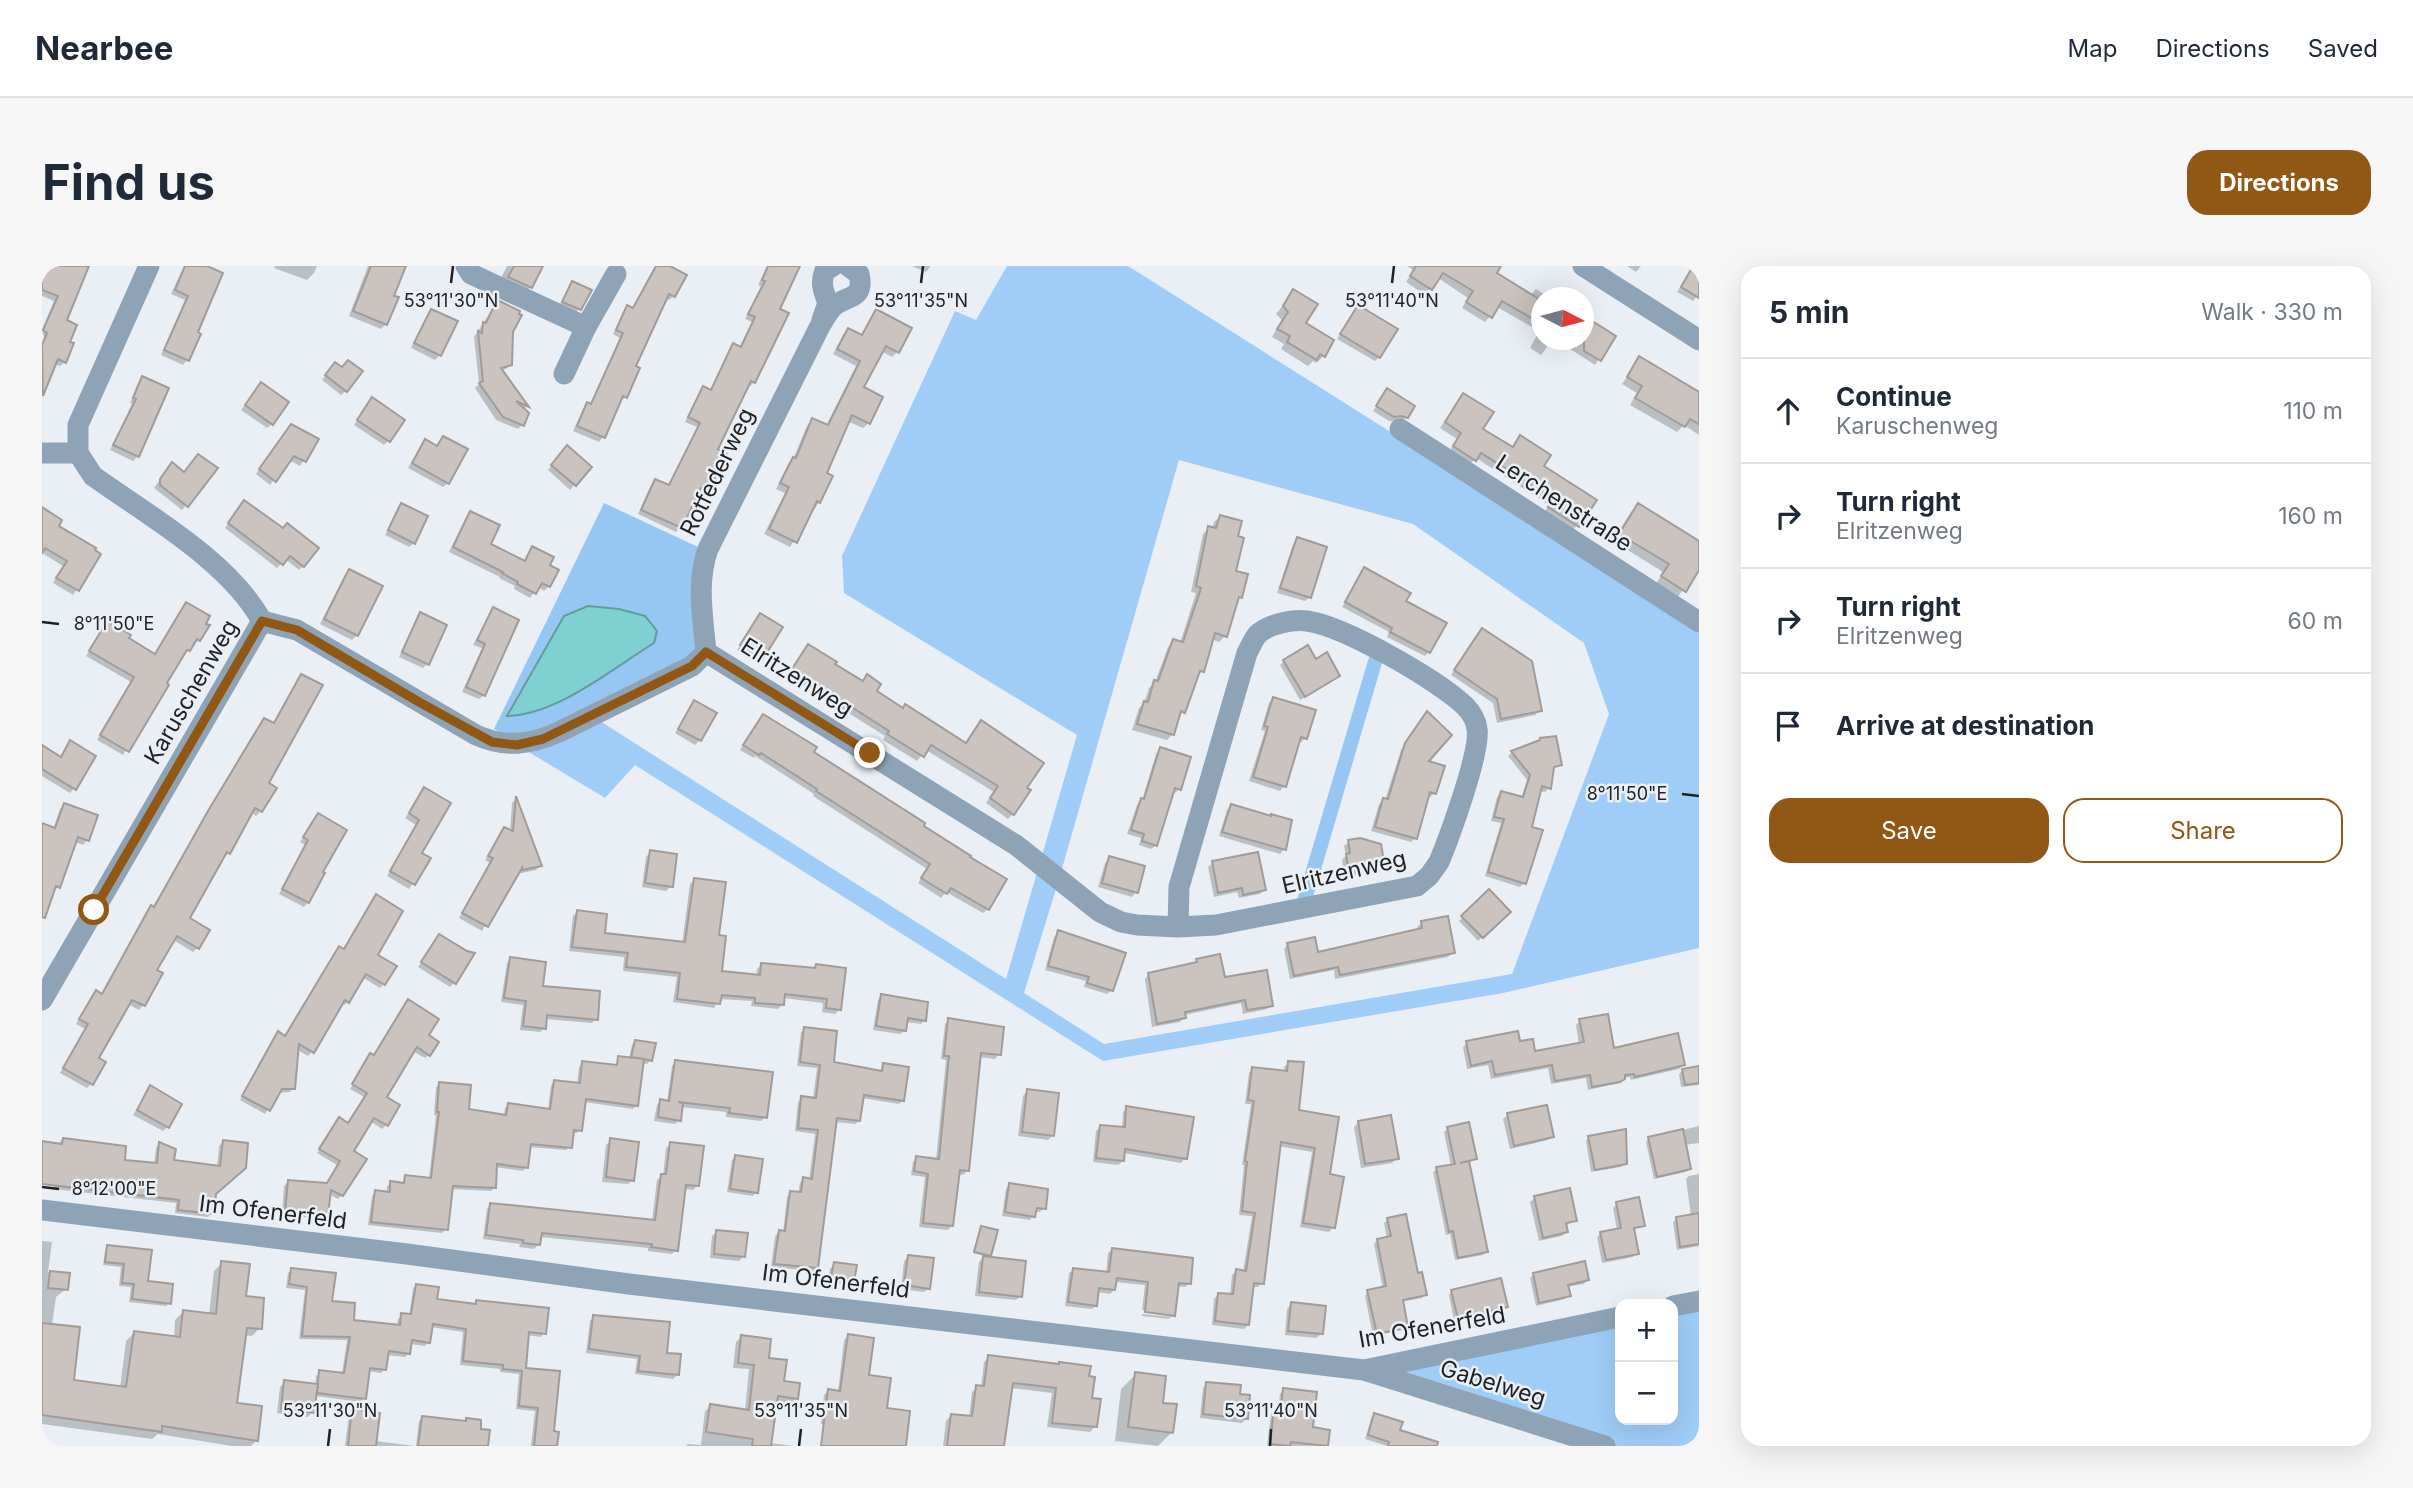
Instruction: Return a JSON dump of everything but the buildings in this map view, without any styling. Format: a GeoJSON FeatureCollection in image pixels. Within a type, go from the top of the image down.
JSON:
{"type":"FeatureCollection","features":[{"type":"Feature","properties":{"kind":"street"},"geometry":{"type":"LineString","coordinates":[[42,453],[78,453],[78,425],[149,266]]}},
{"type":"Feature","properties":{"kind":"street"},"geometry":{"type":"LineString","coordinates":[[466,266],[471,274],[586,327]]}},
{"type":"Feature","properties":{"kind":"street","name":"Rotfederweg"},"geometry":{"type":"LineString","coordinates":[[820,326],[828,303],[822,288],[822,279],[825,270],[833,266]]}},
{"type":"Feature","properties":{"kind":"street","name":"Rotfederweg"},"geometry":{"type":"LineString","coordinates":[[706,652],[702,566],[708,549],[820,326],[834,305],[852,298],[858,291],[861,283],[859,274],[848,266]]}},
{"type":"Feature","properties":{"kind":"street"},"geometry":{"type":"LineString","coordinates":[[1583,266],[1699,340]]}},
{"type":"Feature","properties":{"kind":"street"},"geometry":{"type":"LineString","coordinates":[[564,374],[586,327],[616,274]]}},
{"type":"Feature","properties":{"kind":"street","name":"Lerchenstraße"},"geometry":{"type":"LineString","coordinates":[[1400,429],[1699,622]]}},
{"type":"Feature","properties":{"kind":"street","name":"Karuschenweg"},"geometry":{"type":"LineString","coordinates":[[42,1000],[262,621],[250,600],[230,577],[93,476],[78,453]]}},
{"type":"Feature","properties":{"kind":"street","name":"Elritzenweg"},"geometry":{"type":"LineString","coordinates":[[262,621],[297,630],[476,735],[508,745],[543,739],[559,732],[692,666],[706,652],[1016,845],[1100,912],[1121,922],[1136,925],[1178,927],[1216,925],[1417,886],[1439,862],[1473,761],[1478,737],[1477,727],[1466,707],[1393,658],[1321,624],[1306,620],[1287,622],[1270,626],[1258,635],[1247,653],[1195,828],[1179,887],[1178,927]]}},
{"type":"Feature","properties":{"kind":"street","name":"Im Ofenerfeld"},"geometry":{"type":"LineString","coordinates":[[42,1210],[629,1284],[1364,1370],[1615,1318]]}},
{"type":"Feature","properties":{"kind":"street"},"geometry":{"type":"LineString","coordinates":[[1678,1305],[1699,1301]]}},
{"type":"Feature","properties":{"kind":"street","name":"Gabelweg"},"geometry":{"type":"LineString","coordinates":[[1364,1370],[1605,1446]]}},
{"type":"Feature","properties":{"kind":"shaded area"},"geometry":{"type":"Polygon","coordinates":[[[1007,266],[1128,266],[1699,627],[1699,948],[1503,993],[1103,1061],[635,765],[605,798],[517,745],[592,716],[1006,979],[1077,735],[844,593],[842,556],[955,311],[976,320],[1007,266]],[[1179,460],[1024,993],[1104,1044],[1512,974],[1609,714],[1584,643],[1413,524],[1179,460]]]}},
{"type":"Feature","properties":{"kind":"shaded area"},"geometry":{"type":"Polygon","coordinates":[[[604,503],[698,547],[696,646],[686,661],[560,727],[506,736],[494,729],[604,503]]]}},
{"type":"Feature","properties":{"kind":"shaded area"},"geometry":{"type":"Polygon","coordinates":[[[588,606],[619,609],[645,616],[657,631],[654,643],[564,699],[526,714],[507,716],[564,616],[588,606]]]}},
{"type":"Feature","properties":{"kind":"shaded area"},"geometry":{"type":"Polygon","coordinates":[[[1372,647],[1385,653],[1310,907],[1294,910],[1372,647]]]}},
{"type":"Feature","properties":{"kind":"shaded area"},"geometry":{"type":"Polygon","coordinates":[[[1699,1301],[1699,1446],[1601,1446],[1364,1370],[1615,1318],[1615,1425],[1678,1425],[1678,1305],[1699,1301]]]}},
{"type":"Feature","properties":{"kind":"route"},"geometry":{"type":"LineString","coordinates":[[94,910],[262,621],[297,630],[492,742],[517,745],[543,739],[692,666],[706,652],[870,753]]}}]}
